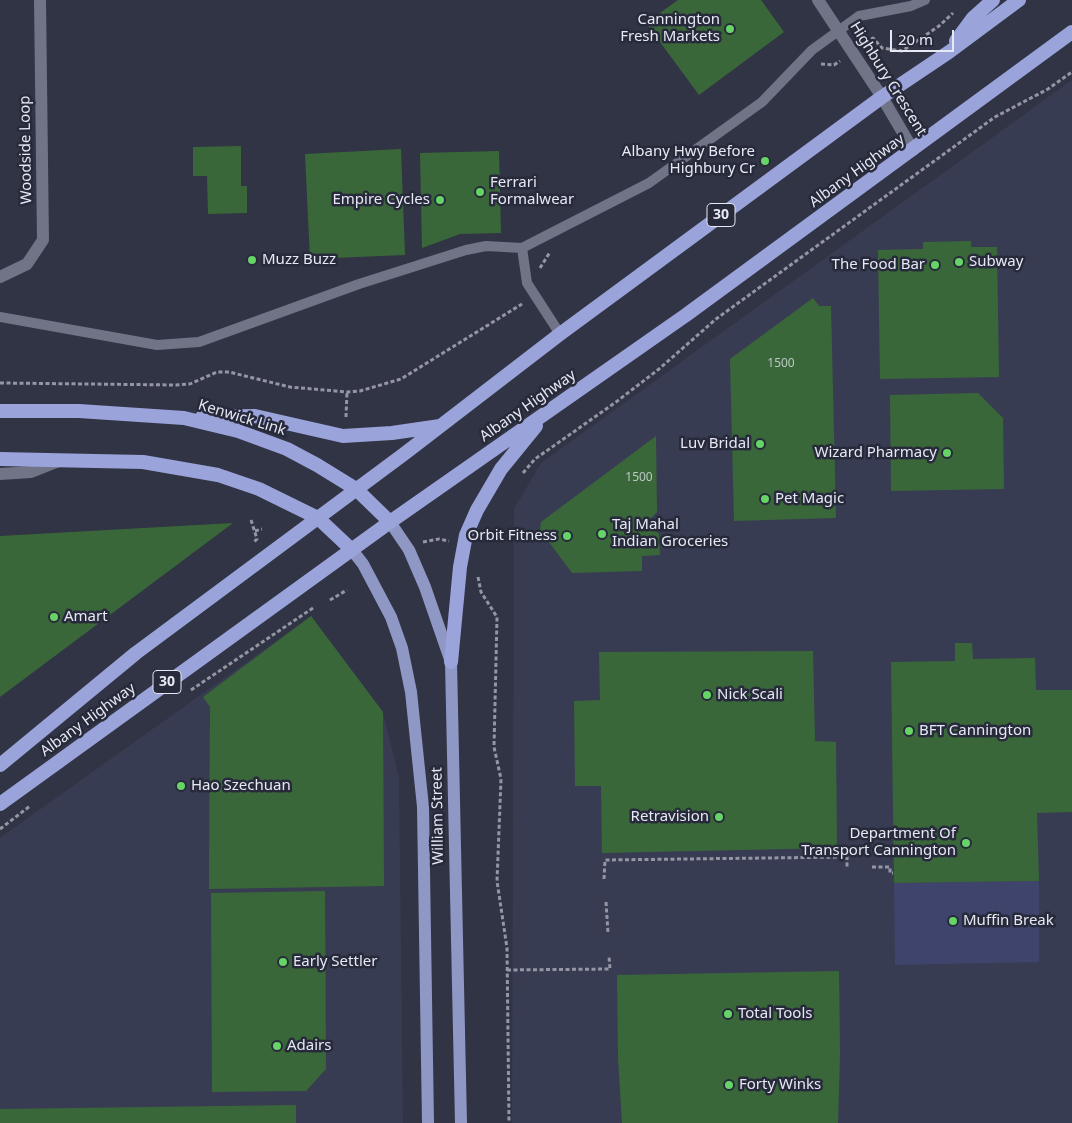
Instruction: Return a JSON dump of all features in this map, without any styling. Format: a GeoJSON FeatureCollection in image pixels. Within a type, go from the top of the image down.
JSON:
{"type":"FeatureCollection","features":[{"type":"Feature","properties":{"kind":"highway","name":"30"},"geometry":{"type":"LineString","coordinates":[[949,52],[973,18],[993,0]]}},
{"type":"Feature","properties":{"kind":"highway","name":"Albany Highway"},"geometry":{"type":"LineString","coordinates":[[0,765],[136,653],[318,518],[560,334],[882,97],[949,52],[1019,0]]}},
{"type":"Feature","properties":{"kind":"highway","name":"Albany Highway"},"geometry":{"type":"LineString","coordinates":[[0,804],[390,522],[686,316],[1072,32]]}},
{"type":"Feature","properties":{"kind":"highway","name":"Kenwick Link"},"geometry":{"type":"LineString","coordinates":[[0,411],[79,412],[184,418],[238,431],[287,449],[317,465],[356,489],[390,522]]}},
{"type":"Feature","properties":{"kind":"highway"},"geometry":{"type":"LineString","coordinates":[[451,662],[460,567],[466,535],[476,510],[501,469],[547,412]]}},
{"type":"Feature","properties":{"kind":"highway"},"geometry":{"type":"LineString","coordinates":[[184,418],[256,416],[343,436],[392,433],[441,425]]}},
{"type":"Feature","properties":{"kind":"highway"},"geometry":{"type":"LineString","coordinates":[[0,458],[143,462],[218,475],[259,489],[318,518],[352,550]]}},
{"type":"Feature","properties":{"kind":"main road","name":"William Street"},"geometry":{"type":"LineString","coordinates":[[390,522],[409,550],[425,587],[451,662],[461,1123]]}},
{"type":"Feature","properties":{"kind":"main road","name":"William Street"},"geometry":{"type":"LineString","coordinates":[[352,550],[363,564],[391,617],[402,648],[411,692],[423,806],[428,1123]]}},
{"type":"Feature","properties":{"kind":"street","name":"Woodside Loop"},"geometry":{"type":"LineString","coordinates":[[0,277],[27,264],[43,240],[40,0]]}},
{"type":"Feature","properties":{"kind":"street","name":"Highbury Crescent"},"geometry":{"type":"LineString","coordinates":[[818,0],[882,97],[913,150]]}},
{"type":"Feature","properties":{"kind":"street"},"geometry":{"type":"LineString","coordinates":[[0,474],[31,472],[62,460]]}},
{"type":"Feature","properties":{"kind":"lane"},"geometry":{"type":"LineString","coordinates":[[0,317],[157,345],[199,342],[350,287],[466,250],[486,246],[522,248],[649,183],[762,102],[812,50],[859,16],[911,6],[925,0]]}},
{"type":"Feature","properties":{"kind":"lane"},"geometry":{"type":"LineString","coordinates":[[522,248],[527,283],[560,334]]}},
{"type":"Feature","properties":{"kind":"path"},"geometry":{"type":"LineString","coordinates":[[816,68],[821,63],[834,65],[873,38],[882,48],[902,50],[939,26],[960,7]]}},
{"type":"Feature","properties":{"kind":"path"},"geometry":{"type":"LineString","coordinates":[[518,478],[535,459],[659,369],[716,319],[995,117],[1048,89],[1072,72]]}},
{"type":"Feature","properties":{"kind":"path"},"geometry":{"type":"LineString","coordinates":[[540,268],[550,252]]}},
{"type":"Feature","properties":{"kind":"path"},"geometry":{"type":"LineString","coordinates":[[0,383],[176,386],[190,384],[216,372],[229,372],[290,387],[346,392],[360,390],[401,379],[534,295]]}},
{"type":"Feature","properties":{"kind":"path"},"geometry":{"type":"LineString","coordinates":[[346,392],[346,417]]}},
{"type":"Feature","properties":{"kind":"path"},"geometry":{"type":"LineString","coordinates":[[251,520],[256,531],[262,529]]}},
{"type":"Feature","properties":{"kind":"path"},"geometry":{"type":"LineString","coordinates":[[422,542],[439,538],[452,542]]}},
{"type":"Feature","properties":{"kind":"path"},"geometry":{"type":"LineString","coordinates":[[477,576],[482,592],[497,617],[494,746],[501,779],[498,881],[507,948],[509,1123]]}},
{"type":"Feature","properties":{"kind":"path"},"geometry":{"type":"LineString","coordinates":[[330,600],[348,590]]}},
{"type":"Feature","properties":{"kind":"path"},"geometry":{"type":"LineString","coordinates":[[235,662],[313,608]]}},
{"type":"Feature","properties":{"kind":"path"},"geometry":{"type":"LineString","coordinates":[[604,879],[605,860],[847,857],[847,867]]}},
{"type":"Feature","properties":{"kind":"path"},"geometry":{"type":"LineString","coordinates":[[872,867],[890,867],[890,873],[893,873]]}},
{"type":"Feature","properties":{"kind":"path"},"geometry":{"type":"LineString","coordinates":[[606,902],[608,933]]}},
{"type":"Feature","properties":{"kind":"path"},"geometry":{"type":"LineString","coordinates":[[507,970],[610,969],[609,956]]}},
{"type":"Feature","properties":{"kind":"shaded area"},"geometry":{"type":"Polygon","coordinates":[[[1072,80],[1072,1123],[512,1123],[514,509],[541,463],[1072,80]]]}},
{"type":"Feature","properties":{"kind":"shaded area"},"geometry":{"type":"Polygon","coordinates":[[[311,616],[383,712],[399,778],[403,1123],[0,1123],[0,838],[311,616]]]}},
{"type":"Feature","properties":{"kind":"shaded area"},"geometry":{"type":"Polygon","coordinates":[[[1039,881],[1039,962],[895,965],[894,883],[1039,881]]]}},
{"type":"Feature","properties":{"kind":"building"},"geometry":{"type":"Polygon","coordinates":[[[678,0],[761,0],[784,32],[699,95],[646,23],[678,0]]]}},
{"type":"Feature","properties":{"kind":"building"},"geometry":{"type":"Polygon","coordinates":[[[241,146],[241,186],[247,186],[247,213],[208,214],[207,176],[193,176],[193,147],[241,146]]]}},
{"type":"Feature","properties":{"kind":"building"},"geometry":{"type":"Polygon","coordinates":[[[401,149],[405,255],[310,259],[305,154],[401,149]]]}},
{"type":"Feature","properties":{"kind":"building"},"geometry":{"type":"Polygon","coordinates":[[[499,151],[501,233],[460,234],[422,248],[420,153],[499,151]]]}},
{"type":"Feature","properties":{"kind":"building"},"geometry":{"type":"Polygon","coordinates":[[[971,241],[971,247],[997,247],[999,377],[880,379],[878,250],[923,249],[923,242],[971,241]]]}},
{"type":"Feature","properties":{"kind":"building"},"geometry":{"type":"Polygon","coordinates":[[[813,298],[819,306],[831,306],[836,518],[734,521],[730,359],[813,298]]]}},
{"type":"Feature","properties":{"kind":"building","name":"Wizard Pharmacy"},"geometry":{"type":"Polygon","coordinates":[[[978,393],[1003,418],[1004,489],[891,491],[890,395],[978,393]]]}},
{"type":"Feature","properties":{"kind":"building"},"geometry":{"type":"Polygon","coordinates":[[[656,436],[657,512],[648,521],[659,534],[660,555],[642,556],[642,571],[572,573],[540,530],[541,522],[656,436]]]}},
{"type":"Feature","properties":{"kind":"building","name":"Amart"},"geometry":{"type":"Polygon","coordinates":[[[233,523],[0,697],[0,536],[233,523]]]}},
{"type":"Feature","properties":{"kind":"building"},"geometry":{"type":"Polygon","coordinates":[[[311,616],[383,712],[384,886],[209,889],[210,707],[203,697],[311,616]]]}},
{"type":"Feature","properties":{"kind":"building"},"geometry":{"type":"Polygon","coordinates":[[[955,643],[972,643],[973,659],[1035,658],[1036,690],[1072,690],[1072,812],[1037,813],[1039,881],[894,883],[891,662],[955,661],[955,643]]]}},
{"type":"Feature","properties":{"kind":"building"},"geometry":{"type":"Polygon","coordinates":[[[813,651],[815,741],[836,742],[837,848],[602,853],[601,786],[575,786],[574,701],[600,700],[599,652],[813,651]]]}},
{"type":"Feature","properties":{"kind":"building"},"geometry":{"type":"Polygon","coordinates":[[[325,891],[326,1069],[306,1091],[212,1092],[211,893],[325,891]]]}},
{"type":"Feature","properties":{"kind":"building"},"geometry":{"type":"Polygon","coordinates":[[[839,971],[840,1054],[838,1123],[622,1123],[618,1057],[617,975],[839,971]]]}},
{"type":"Feature","properties":{"kind":"building"},"geometry":{"type":"Polygon","coordinates":[[[296,1105],[296,1123],[0,1123],[0,1109],[296,1105]]]}},
{"type":"Feature","properties":{"kind":"place","name":"Cannington Fresh Markets"},"geometry":{"type":"Point","coordinates":[730,29]}},
{"type":"Feature","properties":{"kind":"place","name":"Albany Hwy Before Highbury Cr"},"geometry":{"type":"Point","coordinates":[765,161]}},
{"type":"Feature","properties":{"kind":"place","name":"Ferrari Formalwear"},"geometry":{"type":"Point","coordinates":[480,192]}},
{"type":"Feature","properties":{"kind":"place","name":"Empire Cycles"},"geometry":{"type":"Point","coordinates":[440,200]}},
{"type":"Feature","properties":{"kind":"place","name":"Muzz Buzz"},"geometry":{"type":"Point","coordinates":[252,260]}},
{"type":"Feature","properties":{"kind":"place","name":"Subway"},"geometry":{"type":"Point","coordinates":[959,262]}},
{"type":"Feature","properties":{"kind":"place","name":"The Food Bar"},"geometry":{"type":"Point","coordinates":[935,265]}},
{"type":"Feature","properties":{"kind":"place","name":"Luv Bridal"},"geometry":{"type":"Point","coordinates":[760,444]}},
{"type":"Feature","properties":{"kind":"place","name":"Wizard Pharmacy"},"geometry":{"type":"Point","coordinates":[947,453]}},
{"type":"Feature","properties":{"kind":"place","name":"Pet Magic"},"geometry":{"type":"Point","coordinates":[765,499]}},
{"type":"Feature","properties":{"kind":"place","name":"Taj Mahal Indian Groceries"},"geometry":{"type":"Point","coordinates":[602,534]}},
{"type":"Feature","properties":{"kind":"place","name":"Orbit Fitness"},"geometry":{"type":"Point","coordinates":[567,536]}},
{"type":"Feature","properties":{"kind":"place","name":"Amart"},"geometry":{"type":"Point","coordinates":[54,617]}},
{"type":"Feature","properties":{"kind":"place","name":"Nick Scali"},"geometry":{"type":"Point","coordinates":[707,695]}},
{"type":"Feature","properties":{"kind":"place","name":"BFT Cannington"},"geometry":{"type":"Point","coordinates":[909,731]}},
{"type":"Feature","properties":{"kind":"place","name":"Hao Szechuan"},"geometry":{"type":"Point","coordinates":[181,786]}},
{"type":"Feature","properties":{"kind":"place","name":"Retravision"},"geometry":{"type":"Point","coordinates":[719,817]}},
{"type":"Feature","properties":{"kind":"place","name":"Department Of Transport Cannington"},"geometry":{"type":"Point","coordinates":[966,843]}},
{"type":"Feature","properties":{"kind":"place","name":"Muffin Break"},"geometry":{"type":"Point","coordinates":[953,921]}},
{"type":"Feature","properties":{"kind":"place","name":"Early Settler"},"geometry":{"type":"Point","coordinates":[283,962]}},
{"type":"Feature","properties":{"kind":"place","name":"Total Tools"},"geometry":{"type":"Point","coordinates":[728,1014]}},
{"type":"Feature","properties":{"kind":"place","name":"Adairs"},"geometry":{"type":"Point","coordinates":[277,1046]}},
{"type":"Feature","properties":{"kind":"place","name":"Forty Winks"},"geometry":{"type":"Point","coordinates":[729,1085]}}]}
